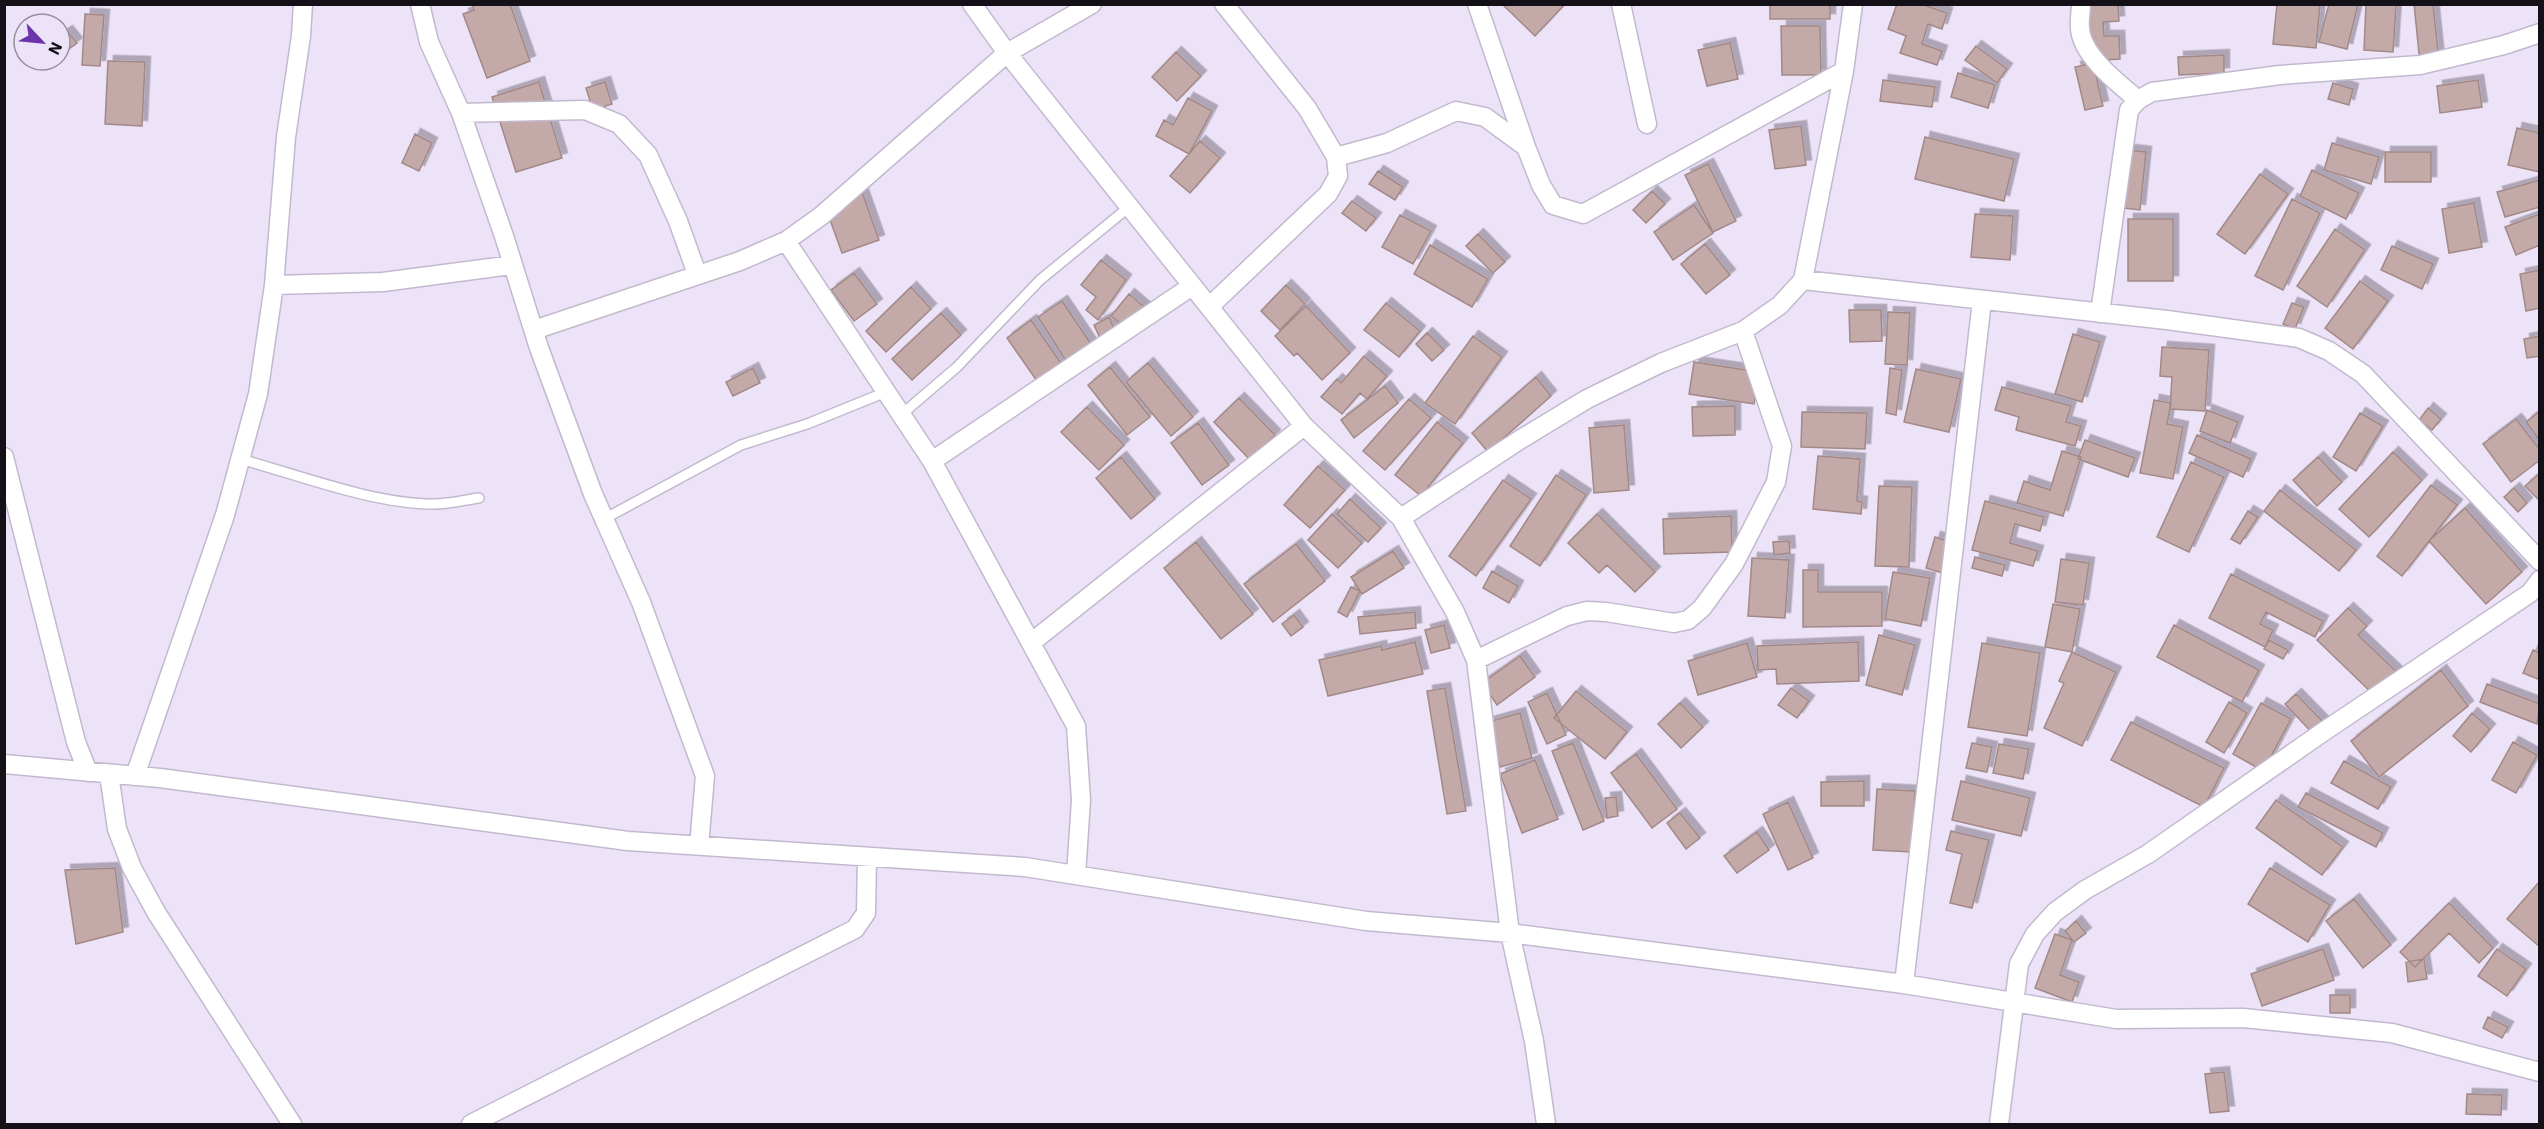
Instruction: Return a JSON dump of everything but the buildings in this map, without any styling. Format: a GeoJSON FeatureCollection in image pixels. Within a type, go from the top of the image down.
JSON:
{"type":"FeatureCollection","features":[{"type":"Feature","properties":{"kind":"street"},"geometry":{"type":"LineString","coordinates":[[135,776],[225,515],[258,394],[274,285],[286,137],[301,36],[303,4]]}},
{"type":"Feature","properties":{"kind":"street"},"geometry":{"type":"LineString","coordinates":[[420,4],[429,42],[461,113],[534,330],[604,519],[641,602],[705,776],[699,846]]}},
{"type":"Feature","properties":{"kind":"street"},"geometry":{"type":"LineString","coordinates":[[972,4],[1007,53],[1304,426],[1401,518],[1455,612],[1476,660],[1510,933],[1534,1041],[1546,1125]]}},
{"type":"Feature","properties":{"kind":"street"},"geometry":{"type":"LineString","coordinates":[[534,330],[740,261],[786,241],[820,216],[1007,53],[1092,4]]}},
{"type":"Feature","properties":{"kind":"street"},"geometry":{"type":"LineString","coordinates":[[1209,307],[1328,194],[1338,176],[1336,157],[1307,108],[1224,4]]}},
{"type":"Feature","properties":{"kind":"street"},"geometry":{"type":"LineString","coordinates":[[1477,4],[1526,147],[1542,185],[1553,205],[1583,214],[1844,71]]}},
{"type":"Feature","properties":{"kind":"street"},"geometry":{"type":"LineString","coordinates":[[1621,4],[1647,124]]}},
{"type":"Feature","properties":{"kind":"street"},"geometry":{"type":"LineString","coordinates":[[1401,518],[1521,439],[1587,399],[1661,363],[1743,331],[1780,305],[1803,280],[1844,71],[1852,4]]}},
{"type":"Feature","properties":{"kind":"street"},"geometry":{"type":"LineString","coordinates":[[2081,4],[2079,30],[2086,48],[2109,75],[2138,100]]}},
{"type":"Feature","properties":{"kind":"street"},"geometry":{"type":"LineString","coordinates":[[2100,313],[2129,110],[2138,100],[2152,92],[2280,75],[2420,65],[2504,45],[2540,33]]}},
{"type":"Feature","properties":{"kind":"street"},"geometry":{"type":"LineString","coordinates":[[461,113],[585,110],[619,123],[648,155],[678,221],[697,274]]}},
{"type":"Feature","properties":{"kind":"street"},"geometry":{"type":"LineString","coordinates":[[1336,157],[1388,143],[1456,111],[1485,117],[1526,147]]}},
{"type":"Feature","properties":{"kind":"street"},"geometry":{"type":"LineString","coordinates":[[786,241],[932,461],[1076,726],[1081,800],[1076,875]]}},
{"type":"Feature","properties":{"kind":"street"},"geometry":{"type":"LineString","coordinates":[[274,285],[383,282],[513,265]]}},
{"type":"Feature","properties":{"kind":"street"},"geometry":{"type":"LineString","coordinates":[[1803,280],[2300,338],[2329,351],[2362,374],[2540,561]]}},
{"type":"Feature","properties":{"kind":"street"},"geometry":{"type":"LineString","coordinates":[[932,461],[1192,286]]}},
{"type":"Feature","properties":{"kind":"street"},"geometry":{"type":"LineString","coordinates":[[1904,984],[1982,300]]}},
{"type":"Feature","properties":{"kind":"street"},"geometry":{"type":"LineString","coordinates":[[1476,660],[1567,616],[1587,611],[1674,623],[1688,620],[1702,608],[1734,564],[1776,482],[1782,446],[1743,331]]}},
{"type":"Feature","properties":{"kind":"street"},"geometry":{"type":"LineString","coordinates":[[1032,642],[1304,426]]}},
{"type":"Feature","properties":{"kind":"street"},"geometry":{"type":"LineString","coordinates":[[4,457],[76,742],[88,772]]}},
{"type":"Feature","properties":{"kind":"street"},"geometry":{"type":"LineString","coordinates":[[1999,1125],[2019,964],[2035,934],[2055,912],[2085,890],[2148,854],[2530,592],[2540,580]]}},
{"type":"Feature","properties":{"kind":"street"},"geometry":{"type":"LineString","coordinates":[[4,764],[135,776],[628,841],[1025,867],[1366,921],[1510,933],[1904,984],[2116,1019],[2243,1018],[2392,1034],[2540,1072]]}},
{"type":"Feature","properties":{"kind":"street"},"geometry":{"type":"LineString","coordinates":[[109,774],[117,829],[132,868],[156,912],[292,1125]]}},
{"type":"Feature","properties":{"kind":"street"},"geometry":{"type":"LineString","coordinates":[[471,1125],[855,928],[866,913],[867,856]]}},
{"type":"Feature","properties":{"kind":"lane"},"geometry":{"type":"LineString","coordinates":[[901,415],[957,367],[974,346],[1040,280],[1129,207]]}},
{"type":"Feature","properties":{"kind":"lane"},"geometry":{"type":"LineString","coordinates":[[604,519],[741,445],[807,424],[886,392]]}},
{"type":"Feature","properties":{"kind":"lane"},"geometry":{"type":"LineString","coordinates":[[240,459],[362,493],[408,503],[436,504],[479,498]]}}]}
